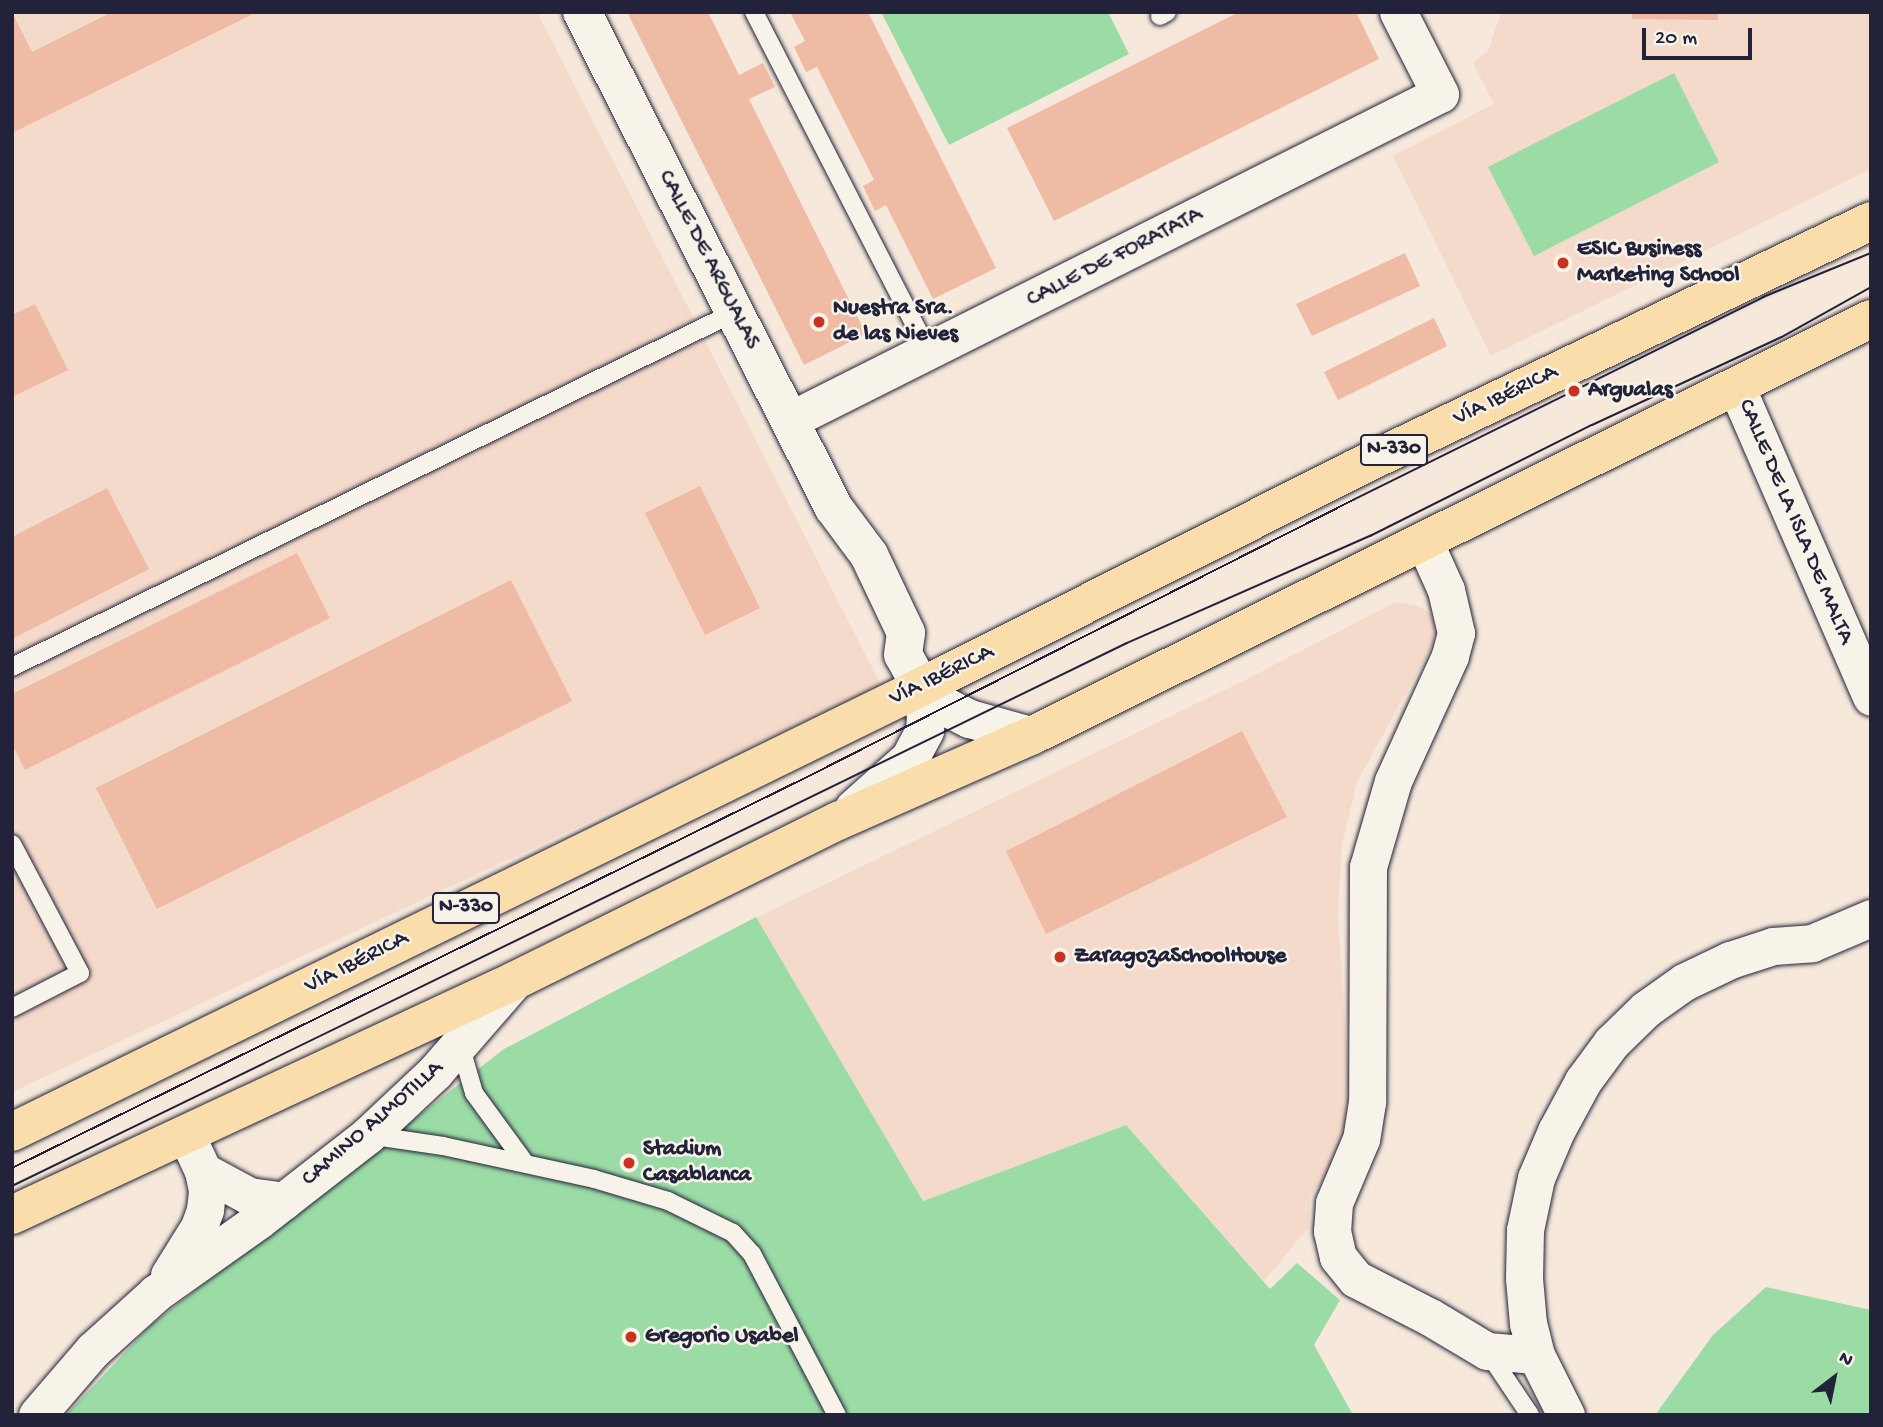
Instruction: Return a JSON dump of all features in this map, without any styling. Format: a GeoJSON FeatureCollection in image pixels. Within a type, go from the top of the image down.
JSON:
{"type":"FeatureCollection","features":[{"type":"Feature","properties":{"kind":"highway","name":"VÍA IBÉRICA"},"geometry":{"type":"LineString","coordinates":[[12,1132],[912,671],[1369,462],[1871,221]]}},
{"type":"Feature","properties":{"kind":"highway"},"geometry":{"type":"LineString","coordinates":[[12,1215],[514,981],[838,821],[1031,736],[1871,319]]}},
{"type":"Feature","properties":{"kind":"street","name":"CALLE DE ARGUALAS"},"geometry":{"type":"LineString","coordinates":[[582,12],[834,508],[848,563],[888,643],[946,707],[970,719],[1031,736]]}},
{"type":"Feature","properties":{"kind":"street","name":"CALLE DE FORATATA"},"geometry":{"type":"LineString","coordinates":[[790,421],[1440,94],[1398,12]]}},
{"type":"Feature","properties":{"kind":"street","name":"CALLE DE LA ISLA DE MALTA"},"geometry":{"type":"LineString","coordinates":[[1736,386],[1871,697]]}},
{"type":"Feature","properties":{"kind":"street"},"geometry":{"type":"LineString","coordinates":[[1424,541],[1446,590],[1457,634],[1450,656],[1393,781],[1368,867],[1367,1102],[1361,1139],[1334,1203],[1332,1231],[1338,1257],[1356,1279],[1430,1317],[1487,1351],[1536,1355]]}},
{"type":"Feature","properties":{"kind":"street"},"geometry":{"type":"LineString","coordinates":[[838,821],[898,773],[920,743],[926,717],[912,671]]}},
{"type":"Feature","properties":{"kind":"street"},"geometry":{"type":"LineString","coordinates":[[1566,1415],[1536,1355],[1528,1324],[1524,1278],[1525,1230],[1536,1178],[1556,1131],[1583,1081],[1611,1043],[1684,982],[1730,960],[1773,946],[1812,943],[1871,918]]}},
{"type":"Feature","properties":{"kind":"street","name":"CAMINO ALMOTILLA"},"geometry":{"type":"LineString","coordinates":[[37,1415],[93,1350],[156,1293],[284,1201],[368,1135],[435,1072],[514,981]]}},
{"type":"Feature","properties":{"kind":"street","name":"CAMINO ALMOTILLA"},"geometry":{"type":"LineString","coordinates":[[156,1293],[199,1227],[206,1190],[203,1171],[186,1135]]}},
{"type":"Feature","properties":{"kind":"street","name":"CAMINO ALMOTILLA"},"geometry":{"type":"LineString","coordinates":[[203,1171],[249,1196],[284,1201]]}},
{"type":"Feature","properties":{"kind":"lane"},"geometry":{"type":"LineString","coordinates":[[754,12],[929,352]]}},
{"type":"Feature","properties":{"kind":"lane"},"geometry":{"type":"LineString","coordinates":[[12,667],[734,312]]}},
{"type":"Feature","properties":{"kind":"lane"},"geometry":{"type":"LineString","coordinates":[[12,844],[80,973],[12,1008]]}},
{"type":"Feature","properties":{"kind":"lane"},"geometry":{"type":"LineString","coordinates":[[460,1045],[474,1093],[525,1163]]}},
{"type":"Feature","properties":{"kind":"lane"},"geometry":{"type":"LineString","coordinates":[[368,1135],[525,1163],[668,1202],[733,1233],[752,1254],[837,1415]]}},
{"type":"Feature","properties":{"kind":"lane"},"geometry":{"type":"LineString","coordinates":[[1487,1351],[1530,1415]]}},
{"type":"Feature","properties":{"kind":"shaded area"},"geometry":{"type":"Polygon","coordinates":[[[12,12],[537,12],[881,685],[12,1092],[12,12]]]}},
{"type":"Feature","properties":{"kind":"shaded area","name":"ESIC Business Marketing School"},"geometry":{"type":"Polygon","coordinates":[[[1501,12],[1871,12],[1871,169],[1491,356],[1393,156],[1494,104],[1473,63],[1488,51],[1501,12]]]}},
{"type":"Feature","properties":{"kind":"shaded area","name":"ZaragozaSchoolHouse"},"geometry":{"type":"Polygon","coordinates":[[[1396,602],[1418,606],[1430,614],[1437,625],[1433,644],[1357,782],[1342,843],[1338,916],[1350,1102],[1346,1134],[1331,1169],[1310,1196],[1309,1227],[1264,1281],[1126,1125],[923,1201],[756,918],[1247,679],[1396,602]]]}},
{"type":"Feature","properties":{"kind":"green space"},"geometry":{"type":"Polygon","coordinates":[[[881,12],[1108,12],[1129,54],[949,145],[881,12]]]}},
{"type":"Feature","properties":{"kind":"green space"},"geometry":{"type":"Polygon","coordinates":[[[1674,73],[1719,162],[1534,256],[1488,167],[1674,73]]]}},
{"type":"Feature","properties":{"kind":"green space","name":"Stadium Casablanca"},"geometry":{"type":"Polygon","coordinates":[[[756,917],[923,1201],[1126,1125],[1270,1289],[1297,1263],[1340,1300],[1314,1345],[1353,1415],[66,1415],[151,1325],[504,1049],[756,917]]]}},
{"type":"Feature","properties":{"kind":"green space"},"geometry":{"type":"Polygon","coordinates":[[[1766,1287],[1871,1310],[1871,1415],[1655,1415],[1713,1335],[1766,1287]]]}},
{"type":"Feature","properties":{"kind":"building"},"geometry":{"type":"Polygon","coordinates":[[[12,12],[32,52],[112,12],[257,12],[12,133],[12,12]]]}},
{"type":"Feature","properties":{"kind":"building"},"geometry":{"type":"Polygon","coordinates":[[[627,12],[708,12],[739,75],[763,63],[775,87],[749,99],[866,334],[804,365],[627,12]]]}},
{"type":"Feature","properties":{"kind":"building"},"geometry":{"type":"Polygon","coordinates":[[[790,12],[868,12],[996,268],[933,299],[886,205],[875,211],[863,186],[874,180],[817,67],[806,72],[794,47],[805,41],[790,12]]]}},
{"type":"Feature","properties":{"kind":"building"},"geometry":{"type":"Polygon","coordinates":[[[1239,12],[1356,12],[1379,59],[1054,221],[1007,128],[1239,12]]]}},
{"type":"Feature","properties":{"kind":"building"},"geometry":{"type":"Polygon","coordinates":[[[1632,12],[1718,12],[1718,20],[1632,19],[1632,12]]]}},
{"type":"Feature","properties":{"kind":"building"},"geometry":{"type":"Polygon","coordinates":[[[1405,253],[1420,286],[1312,336],[1296,304],[1405,253]]]}},
{"type":"Feature","properties":{"kind":"building"},"geometry":{"type":"Polygon","coordinates":[[[35,304],[68,370],[12,397],[12,315],[35,304]]]}},
{"type":"Feature","properties":{"kind":"building"},"geometry":{"type":"Polygon","coordinates":[[[1434,318],[1447,346],[1338,400],[1324,372],[1434,318]]]}},
{"type":"Feature","properties":{"kind":"building"},"geometry":{"type":"Polygon","coordinates":[[[700,486],[760,608],[705,635],[645,513],[700,486]]]}},
{"type":"Feature","properties":{"kind":"building"},"geometry":{"type":"Polygon","coordinates":[[[107,488],[149,569],[12,639],[12,537],[107,488]]]}},
{"type":"Feature","properties":{"kind":"building"},"geometry":{"type":"Polygon","coordinates":[[[297,553],[330,618],[25,770],[12,744],[12,694],[297,553]]]}},
{"type":"Feature","properties":{"kind":"building"},"geometry":{"type":"Polygon","coordinates":[[[511,580],[572,701],[157,909],[96,788],[511,580]]]}},
{"type":"Feature","properties":{"kind":"building"},"geometry":{"type":"Polygon","coordinates":[[[1242,731],[1287,817],[1046,934],[1006,851],[1242,731]]]}},
{"type":"Feature","properties":{"kind":"tram line"},"geometry":{"type":"LineString","coordinates":[[12,1168],[813,774],[1353,500],[1763,297],[1871,253]]}},
{"type":"Feature","properties":{"kind":"tram line"},"geometry":{"type":"LineString","coordinates":[[12,1186],[1127,643],[1370,536],[1592,425],[1782,337],[1871,287]]}},
{"type":"Feature","properties":{"kind":"place","name":"ESIC Business Marketing School"},"geometry":{"type":"Point","coordinates":[1563,263]}},
{"type":"Feature","properties":{"kind":"place","name":"Nuestra Sra. de las Nieves"},"geometry":{"type":"Point","coordinates":[819,322]}},
{"type":"Feature","properties":{"kind":"place","name":"Argualas"},"geometry":{"type":"Point","coordinates":[1574,391]}},
{"type":"Feature","properties":{"kind":"place","name":"ZaragozaSchoolHouse"},"geometry":{"type":"Point","coordinates":[1060,957]}},
{"type":"Feature","properties":{"kind":"place","name":"Stadium Casablanca"},"geometry":{"type":"Point","coordinates":[629,1163]}},
{"type":"Feature","properties":{"kind":"place","name":"Gregorio Usabel"},"geometry":{"type":"Point","coordinates":[631,1337]}}]}
